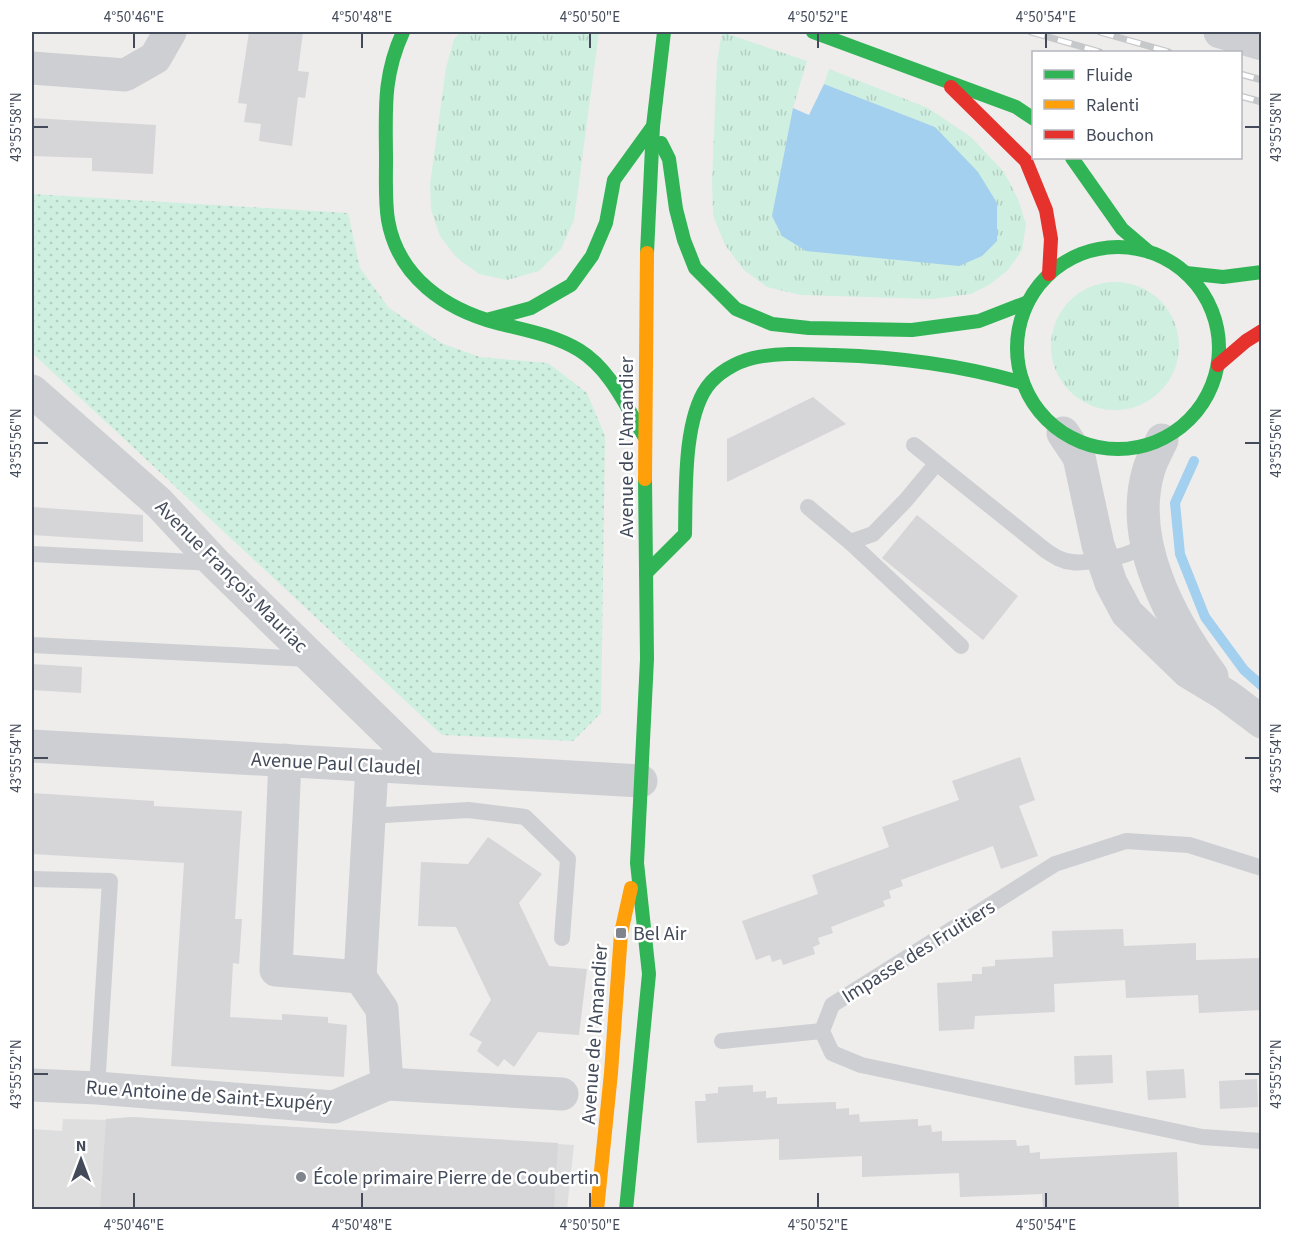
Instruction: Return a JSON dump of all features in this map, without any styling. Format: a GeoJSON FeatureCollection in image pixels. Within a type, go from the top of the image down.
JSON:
{"type":"FeatureCollection","features":[{"type":"Feature","properties":{"kind":"main road"},"geometry":{"type":"LineString","coordinates":[[403,32],[394,54],[386,87],[386,182],[390,228],[403,259],[422,287],[442,302],[488,320],[551,336],[580,351],[616,388],[644,436]]}},
{"type":"Feature","properties":{"kind":"main road","name":"Avenue de l'Amandier"},"geometry":{"type":"LineString","coordinates":[[626,1209],[649,974],[637,863],[646,659],[644,436],[647,237],[653,126],[664,32]]}},
{"type":"Feature","properties":{"kind":"main road"},"geometry":{"type":"LineString","coordinates":[[813,32],[1016,107],[1032,118]]}},
{"type":"Feature","properties":{"kind":"main road"},"geometry":{"type":"LineString","coordinates":[[944,79],[1026,161],[1046,210],[1051,239],[1049,274]]}},
{"type":"Feature","properties":{"kind":"main road"},"geometry":{"type":"LineString","coordinates":[[488,320],[531,308],[571,285],[592,256],[606,223],[614,180],[653,126],[669,159],[676,208],[684,240],[695,268],[736,309],[772,324],[809,328],[912,330],[979,321],[1028,302]]}},
{"type":"Feature","properties":{"kind":"main road"},"geometry":{"type":"LineString","coordinates":[[1073,159],[1122,229],[1149,252]]}},
{"type":"Feature","properties":{"kind":"main road"},"geometry":{"type":"LineString","coordinates":[[1122,247],[1149,252],[1186,273],[1203,293],[1214,315],[1219,340],[1218,365],[1208,396],[1188,422],[1162,440],[1137,448],[1112,449],[1086,444],[1063,433],[1045,418],[1031,399],[1023,383],[1017,356],[1019,328],[1028,302],[1037,288],[1049,274],[1071,259],[1096,249],[1122,247]]}},
{"type":"Feature","properties":{"kind":"main road"},"geometry":{"type":"LineString","coordinates":[[1186,273],[1223,277],[1262,272]]}},
{"type":"Feature","properties":{"kind":"main road"},"geometry":{"type":"LineString","coordinates":[[1218,365],[1246,341],[1262,331]]}},
{"type":"Feature","properties":{"kind":"main road"},"geometry":{"type":"LineString","coordinates":[[646,573],[686,534],[690,438],[695,412],[707,388],[727,369],[751,358],[809,354],[884,356],[929,360],[975,369],[1023,383]]}},
{"type":"Feature","properties":{"kind":"main road","name":"Avenue de l'Amandier"},"geometry":{"type":"LineString","coordinates":[[597,1209],[611,1073],[621,933],[637,863]]}},
{"type":"Feature","properties":{"kind":"street"},"geometry":{"type":"LineString","coordinates":[[32,68],[125,75],[155,57],[170,32]]}},
{"type":"Feature","properties":{"kind":"street"},"geometry":{"type":"LineString","coordinates":[[1220,32],[1262,44]]}},
{"type":"Feature","properties":{"kind":"street","name":"Avenue François Mauriac"},"geometry":{"type":"LineString","coordinates":[[32,391],[159,503],[215,563],[425,768]]}},
{"type":"Feature","properties":{"kind":"street"},"geometry":{"type":"LineString","coordinates":[[1063,433],[1079,457],[1098,545],[1111,583],[1127,613],[1188,672],[1226,695],[1262,722]]}},
{"type":"Feature","properties":{"kind":"street"},"geometry":{"type":"LineString","coordinates":[[1162,440],[1149,469],[1143,499],[1149,556],[1161,590],[1178,625],[1226,695]]}},
{"type":"Feature","properties":{"kind":"street","name":"Avenue Paul Claudel"},"geometry":{"type":"LineString","coordinates":[[32,746],[641,781]]}},
{"type":"Feature","properties":{"kind":"street"},"geometry":{"type":"LineString","coordinates":[[285,760],[276,970],[360,977]]}},
{"type":"Feature","properties":{"kind":"street"},"geometry":{"type":"LineString","coordinates":[[372,766],[360,977],[382,1009],[387,1084]]}},
{"type":"Feature","properties":{"kind":"street","name":"Rue Antoine de Saint-Exupéry"},"geometry":{"type":"LineString","coordinates":[[32,1085],[334,1107],[387,1084],[562,1094]]}},
{"type":"Feature","properties":{"kind":"lane"},"geometry":{"type":"LineString","coordinates":[[914,445],[1060,560],[1074,563],[1103,560],[1138,549],[1146,536]]}},
{"type":"Feature","properties":{"kind":"lane"},"geometry":{"type":"LineString","coordinates":[[850,542],[873,534],[936,464]]}},
{"type":"Feature","properties":{"kind":"lane"},"geometry":{"type":"LineString","coordinates":[[808,507],[850,542],[961,646]]}},
{"type":"Feature","properties":{"kind":"lane"},"geometry":{"type":"LineString","coordinates":[[32,554],[215,563]]}},
{"type":"Feature","properties":{"kind":"lane"},"geometry":{"type":"LineString","coordinates":[[32,645],[315,659]]}},
{"type":"Feature","properties":{"kind":"lane"},"geometry":{"type":"LineString","coordinates":[[369,816],[468,810],[525,817],[568,859],[562,938]]}},
{"type":"Feature","properties":{"kind":"lane","name":"Impasse des Fruitiers"},"geometry":{"type":"LineString","coordinates":[[822,1031],[832,1005],[1055,864],[1126,841],[1189,844],[1262,868]]}},
{"type":"Feature","properties":{"kind":"lane"},"geometry":{"type":"LineString","coordinates":[[32,879],[110,881],[97,1088]]}},
{"type":"Feature","properties":{"kind":"lane"},"geometry":{"type":"LineString","coordinates":[[722,1041],[822,1031],[832,1053],[861,1065],[1202,1137],[1262,1142]]}},
{"type":"Feature","properties":{"kind":"shaded area","name":"École primaire Pierre de Coubertin"},"geometry":{"type":"Polygon","coordinates":[[[132,1117],[574,1145],[567,1209],[32,1210],[32,1129],[62,1131],[63,1119],[110,1120],[132,1117]]]}},
{"type":"Feature","properties":{"kind":"green space"},"geometry":{"type":"Polygon","coordinates":[[[460,32],[599,32],[574,220],[561,249],[539,271],[507,280],[479,274],[456,257],[440,236],[431,209],[430,184],[446,68],[454,39],[460,32]]]}},
{"type":"Feature","properties":{"kind":"green space"},"geometry":{"type":"Polygon","coordinates":[[[722,32],[807,61],[793,108],[773,216],[935,127],[824,84],[829,69],[928,108],[971,137],[1004,172],[1018,199],[1026,224],[1022,250],[1008,270],[989,285],[971,294],[932,299],[801,295],[767,287],[744,270],[725,245],[713,215],[712,182],[717,62],[722,32]]]}},
{"type":"Feature","properties":{"kind":"green space"},"geometry":{"type":"Polygon","coordinates":[[[32,194],[348,213],[360,268],[389,308],[441,343],[480,357],[548,363],[587,393],[605,436],[601,713],[573,741],[442,735],[32,353],[32,194]]]}},
{"type":"Feature","properties":{"kind":"green space"},"geometry":{"type":"Polygon","coordinates":[[[1115,282],[1140,287],[1160,301],[1174,321],[1179,346],[1174,371],[1160,391],[1140,405],[1115,410],[1090,405],[1070,391],[1056,371],[1051,346],[1056,321],[1070,301],[1090,287],[1115,282]]]}},
{"type":"Feature","properties":{"kind":"water"},"geometry":{"type":"Polygon","coordinates":[[[824,84],[935,127],[978,172],[997,203],[997,241],[982,256],[959,266],[806,251],[782,236],[772,216],[793,108],[809,115],[824,84]]]}},
{"type":"Feature","properties":{"kind":"building"},"geometry":{"type":"Polygon","coordinates":[[[249,32],[303,32],[298,71],[309,72],[305,98],[298,97],[292,146],[259,141],[261,124],[244,122],[247,104],[238,103],[249,32]]]}},
{"type":"Feature","properties":{"kind":"building"},"geometry":{"type":"Polygon","coordinates":[[[32,118],[156,125],[153,174],[92,171],[92,158],[32,156],[32,118]]]}},
{"type":"Feature","properties":{"kind":"building"},"geometry":{"type":"Polygon","coordinates":[[[813,397],[846,424],[727,482],[727,439],[813,397]]]}},
{"type":"Feature","properties":{"kind":"building"},"geometry":{"type":"Polygon","coordinates":[[[32,507],[143,515],[143,542],[32,535],[32,507]]]}},
{"type":"Feature","properties":{"kind":"building"},"geometry":{"type":"Polygon","coordinates":[[[917,515],[1018,596],[983,640],[882,558],[917,515]]]}},
{"type":"Feature","properties":{"kind":"building"},"geometry":{"type":"Polygon","coordinates":[[[32,664],[82,667],[81,693],[32,690],[32,664]]]}},
{"type":"Feature","properties":{"kind":"building"},"geometry":{"type":"Polygon","coordinates":[[[1020,757],[1035,800],[1019,806],[1038,856],[1001,869],[993,846],[901,880],[903,886],[889,891],[891,898],[883,901],[885,906],[831,927],[833,933],[818,938],[820,944],[813,947],[815,954],[783,965],[781,959],[772,962],[770,955],[756,960],[742,921],[818,894],[812,875],[889,847],[882,827],[959,800],[952,781],[1020,757]]]}},
{"type":"Feature","properties":{"kind":"building"},"geometry":{"type":"Polygon","coordinates":[[[32,793],[154,801],[154,806],[242,811],[235,919],[242,919],[239,964],[233,963],[230,1017],[282,1020],[282,1014],[328,1017],[328,1023],[347,1025],[344,1077],[171,1066],[184,863],[32,854],[32,793]]]}},
{"type":"Feature","properties":{"kind":"building"},"geometry":{"type":"Polygon","coordinates":[[[488,837],[542,874],[519,903],[549,966],[587,969],[579,1035],[538,1032],[514,1067],[504,1059],[498,1067],[477,1051],[482,1042],[469,1035],[491,1000],[456,927],[418,926],[421,862],[468,864],[488,837]]]}},
{"type":"Feature","properties":{"kind":"building"},"geometry":{"type":"Polygon","coordinates":[[[1123,929],[1124,946],[1196,943],[1196,960],[1262,958],[1262,1010],[1199,1013],[1198,995],[1126,998],[1125,980],[1054,984],[1055,1012],[975,1016],[974,1029],[939,1031],[937,983],[972,981],[972,974],[982,974],[982,967],[995,966],[995,960],[1053,957],[1052,931],[1123,929]]]}},
{"type":"Feature","properties":{"kind":"building"},"geometry":{"type":"Polygon","coordinates":[[[1112,1055],[1113,1083],[1075,1085],[1074,1056],[1112,1055]]]}},
{"type":"Feature","properties":{"kind":"building"},"geometry":{"type":"Polygon","coordinates":[[[1184,1069],[1186,1098],[1148,1100],[1146,1071],[1184,1069]]]}},
{"type":"Feature","properties":{"kind":"building"},"geometry":{"type":"Polygon","coordinates":[[[1257,1079],[1258,1107],[1220,1109],[1219,1081],[1257,1079]]]}},
{"type":"Feature","properties":{"kind":"building"},"geometry":{"type":"Polygon","coordinates":[[[753,1085],[753,1092],[766,1091],[766,1098],[777,1097],[777,1104],[836,1102],[836,1109],[849,1108],[849,1115],[859,1114],[860,1122],[918,1119],[918,1126],[931,1125],[932,1132],[942,1131],[942,1141],[1016,1140],[1017,1146],[1029,1145],[1030,1153],[1040,1152],[1040,1159],[1177,1152],[1179,1209],[1043,1209],[1042,1194],[960,1197],[959,1173],[862,1177],[862,1156],[779,1160],[779,1139],[697,1143],[695,1101],[706,1101],[705,1094],[718,1093],[718,1087],[753,1085]]]}},
{"type":"Feature","properties":{"kind":"building","name":"École primaire Pierre de Coubertin"},"geometry":{"type":"Polygon","coordinates":[[[131,1117],[558,1143],[554,1209],[100,1209],[106,1119],[131,1117]]]}},
{"type":"Feature","properties":{"kind":"waterway"},"geometry":{"type":"LineString","coordinates":[[1194,461],[1175,503],[1180,554],[1205,617],[1244,670],[1262,686]]}},
{"type":"Feature","properties":{"kind":"railway"},"geometry":{"type":"LineString","coordinates":[[1031,32],[1097,51]]}},
{"type":"Feature","properties":{"kind":"railway"},"geometry":{"type":"LineString","coordinates":[[1100,32],[1166,51]]}},
{"type":"Feature","properties":{"kind":"railway"},"geometry":{"type":"LineString","coordinates":[[1242,75],[1262,80]]}},
{"type":"Feature","properties":{"kind":"railway"},"geometry":{"type":"LineString","coordinates":[[1242,97],[1262,102]]}},
{"type":"Feature","properties":{"kind":"traffic: fast"},"geometry":{"type":"LineString","coordinates":[[403,32],[388,80],[386,127],[387,213],[393,240],[402,258],[427,288],[459,309],[497,323],[560,340],[590,358],[600,367],[616,389],[644,436]]}},
{"type":"Feature","properties":{"kind":"traffic: fast"},"geometry":{"type":"LineString","coordinates":[[647,253],[653,126],[664,32]]}},
{"type":"Feature","properties":{"kind":"traffic: fast"},"geometry":{"type":"LineString","coordinates":[[813,32],[1016,107],[1032,118]]}},
{"type":"Feature","properties":{"kind":"traffic: fast"},"geometry":{"type":"LineString","coordinates":[[490,319],[531,308],[571,285],[592,256],[606,223],[614,180],[653,126]]}},
{"type":"Feature","properties":{"kind":"traffic: fast"},"geometry":{"type":"LineString","coordinates":[[661,143],[669,159],[676,209],[684,240],[695,268],[736,309],[772,324],[809,328],[912,330],[979,321],[1028,302]]}},
{"type":"Feature","properties":{"kind":"traffic: fast"},"geometry":{"type":"LineString","coordinates":[[1073,159],[1122,229],[1149,252]]}},
{"type":"Feature","properties":{"kind":"traffic: fast"},"geometry":{"type":"LineString","coordinates":[[1118,247],[1138,249],[1157,255],[1174,264],[1196,284],[1211,309],[1217,328],[1219,348],[1217,368],[1211,387],[1202,404],[1182,426],[1157,441],[1138,447],[1118,449],[1098,447],[1079,441],[1062,432],[1040,412],[1025,387],[1019,368],[1017,348],[1019,328],[1025,309],[1034,292],[1054,270],[1079,255],[1098,249],[1118,247]]}},
{"type":"Feature","properties":{"kind":"traffic: fast"},"geometry":{"type":"LineString","coordinates":[[1186,273],[1223,277],[1262,272]]}},
{"type":"Feature","properties":{"kind":"traffic: fast"},"geometry":{"type":"LineString","coordinates":[[646,573],[685,534],[687,458],[699,401],[716,377],[734,365],[753,358],[773,355],[858,356],[953,367],[1023,383]]}},
{"type":"Feature","properties":{"kind":"traffic: fast"},"geometry":{"type":"LineString","coordinates":[[626,1210],[649,974],[637,863],[647,659],[645,479]]}},
{"type":"Feature","properties":{"kind":"traffic: slow"},"geometry":{"type":"LineString","coordinates":[[645,479],[647,253]]}},
{"type":"Feature","properties":{"kind":"traffic: slow"},"geometry":{"type":"LineString","coordinates":[[597,1210],[611,1073],[621,933],[631,888]]}},
{"type":"Feature","properties":{"kind":"traffic: jam"},"geometry":{"type":"LineString","coordinates":[[951,87],[1026,161],[1046,210],[1051,239],[1049,274]]}},
{"type":"Feature","properties":{"kind":"traffic: jam"},"geometry":{"type":"LineString","coordinates":[[1218,365],[1246,341],[1262,331]]}},
{"type":"Feature","properties":{"kind":"place","name":"Bel Air"},"geometry":{"type":"Point","coordinates":[621,933]}},
{"type":"Feature","properties":{"kind":"place","name":"École primaire Pierre de Coubertin"},"geometry":{"type":"Point","coordinates":[301,1177]}}]}
